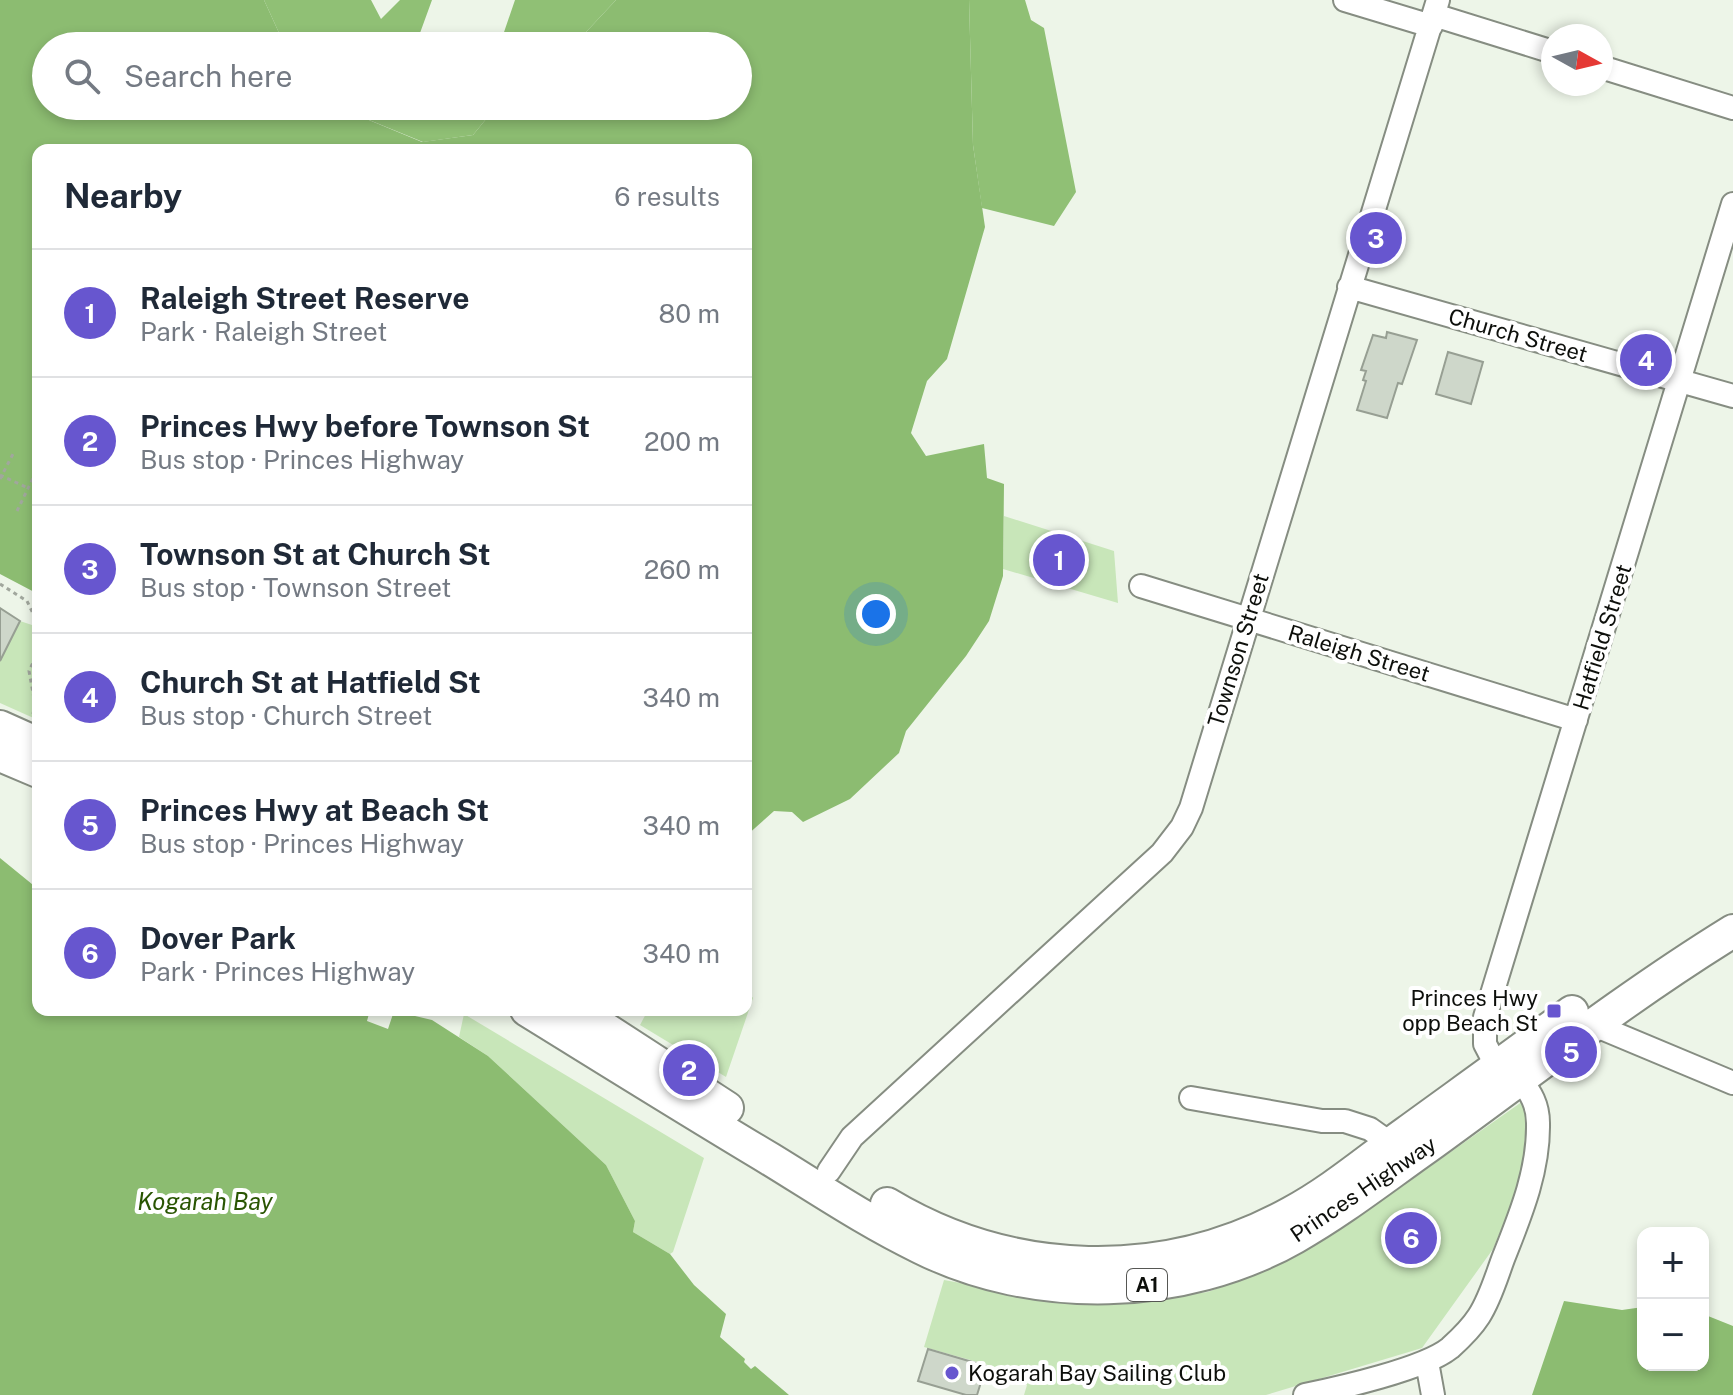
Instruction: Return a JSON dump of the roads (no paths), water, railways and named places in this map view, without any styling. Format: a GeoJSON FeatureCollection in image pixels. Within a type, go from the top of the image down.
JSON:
{"type":"FeatureCollection","features":[{"type":"Feature","properties":{"kind":"highway"},"geometry":{"type":"LineString","coordinates":[[0,755],[32,768]]}},
{"type":"Feature","properties":{"kind":"highway","name":"Princes Highway"},"geometry":{"type":"LineString","coordinates":[[537,1016],[919,1247],[999,1276],[1057,1286],[1145,1285],[1208,1272],[1261,1255],[1316,1225],[1345,1206],[1625,975],[1733,906]]}},
{"type":"Feature","properties":{"kind":"highway","name":"Princes Highway"},"geometry":{"type":"LineString","coordinates":[[585,1016],[692,1087],[918,1221],[986,1248],[1064,1263],[1135,1262],[1210,1248],[1294,1211],[1391,1144],[1592,1024],[1733,931]]}},
{"type":"Feature","properties":{"kind":"street"},"geometry":{"type":"LineString","coordinates":[[1345,0],[1434,14],[1541,48]]}},
{"type":"Feature","properties":{"kind":"street","name":"Townson Street"},"geometry":{"type":"LineString","coordinates":[[829,1171],[852,1137],[1173,841],[1191,808],[1434,14]]}},
{"type":"Feature","properties":{"kind":"street"},"geometry":{"type":"LineString","coordinates":[[1613,71],[1733,108]]}},
{"type":"Feature","properties":{"kind":"street","name":"Hatfield Street"},"geometry":{"type":"LineString","coordinates":[[1427,1362],[1453,1346],[1482,1311],[1528,1194],[1535,1164],[1538,1123],[1534,1098],[1485,1044],[1485,1017],[1733,204]]}},
{"type":"Feature","properties":{"kind":"street","name":"Church Street"},"geometry":{"type":"LineString","coordinates":[[1349,287],[1733,396]]}},
{"type":"Feature","properties":{"kind":"street","name":"Raleigh Street"},"geometry":{"type":"LineString","coordinates":[[1141,586],[1576,720]]}},
{"type":"Feature","properties":{"kind":"street"},"geometry":{"type":"LineString","coordinates":[[1592,1024],[1733,1083]]}},
{"type":"Feature","properties":{"kind":"street"},"geometry":{"type":"LineString","coordinates":[[1191,1098],[1322,1121],[1345,1121],[1370,1129],[1391,1144]]}},
{"type":"Feature","properties":{"kind":"street"},"geometry":{"type":"LineString","coordinates":[[1305,1395],[1427,1362],[1433,1395]]}},
{"type":"Feature","properties":{"kind":"water"},"geometry":{"type":"Polygon","coordinates":[[[0,0],[264,0],[279,32],[32,32],[32,120],[369,120],[422,142],[473,135],[485,120],[752,120],[752,32],[586,32],[616,0],[969,0],[973,145],[985,227],[947,359],[927,381],[911,433],[926,456],[984,444],[987,478],[1004,484],[1003,576],[989,621],[966,656],[906,731],[899,753],[850,799],[803,822],[792,812],[774,811],[752,831],[752,144],[32,144],[32,591],[0,574],[0,0]]]}},
{"type":"Feature","properties":{"kind":"water","name":"Kogarah Bay"},"geometry":{"type":"Polygon","coordinates":[[[0,858],[32,884],[32,1016],[368,1016],[367,1021],[388,1029],[392,1016],[432,1020],[488,1056],[606,1165],[635,1221],[633,1232],[670,1254],[694,1285],[726,1314],[720,1337],[745,1359],[744,1362],[751,1369],[755,1366],[789,1395],[0,1395],[0,858]]]}},
{"type":"Feature","properties":{"kind":"water"},"geometry":{"type":"Polygon","coordinates":[[[1564,1301],[1622,1310],[1637,1308],[1637,1371],[1709,1371],[1709,1316],[1733,1326],[1733,1395],[1532,1395],[1564,1301]]]}},
{"type":"Feature","properties":{"kind":"place","name":"Townson St at Church St"},"geometry":{"type":"Point","coordinates":[1376,238]}},
{"type":"Feature","properties":{"kind":"place","name":"Church St at Hatfield St"},"geometry":{"type":"Point","coordinates":[1646,360]}},
{"type":"Feature","properties":{"kind":"place","name":"Raleigh Street Reserve"},"geometry":{"type":"Point","coordinates":[1059,560]}},
{"type":"Feature","properties":{"kind":"place","name":"Princes Hwy opp Beach St"},"geometry":{"type":"Point","coordinates":[1554,1011]}},
{"type":"Feature","properties":{"kind":"place","name":"Princes Hwy at Beach St"},"geometry":{"type":"Point","coordinates":[1571,1052]}},
{"type":"Feature","properties":{"kind":"place","name":"Princes Hwy before Townson St"},"geometry":{"type":"Point","coordinates":[689,1070]}},
{"type":"Feature","properties":{"kind":"place","name":"Dover Park"},"geometry":{"type":"Point","coordinates":[1411,1238]}},
{"type":"Feature","properties":{"kind":"place","name":"Kogarah Bay Sailing Club"},"geometry":{"type":"Point","coordinates":[952,1373]}}]}
